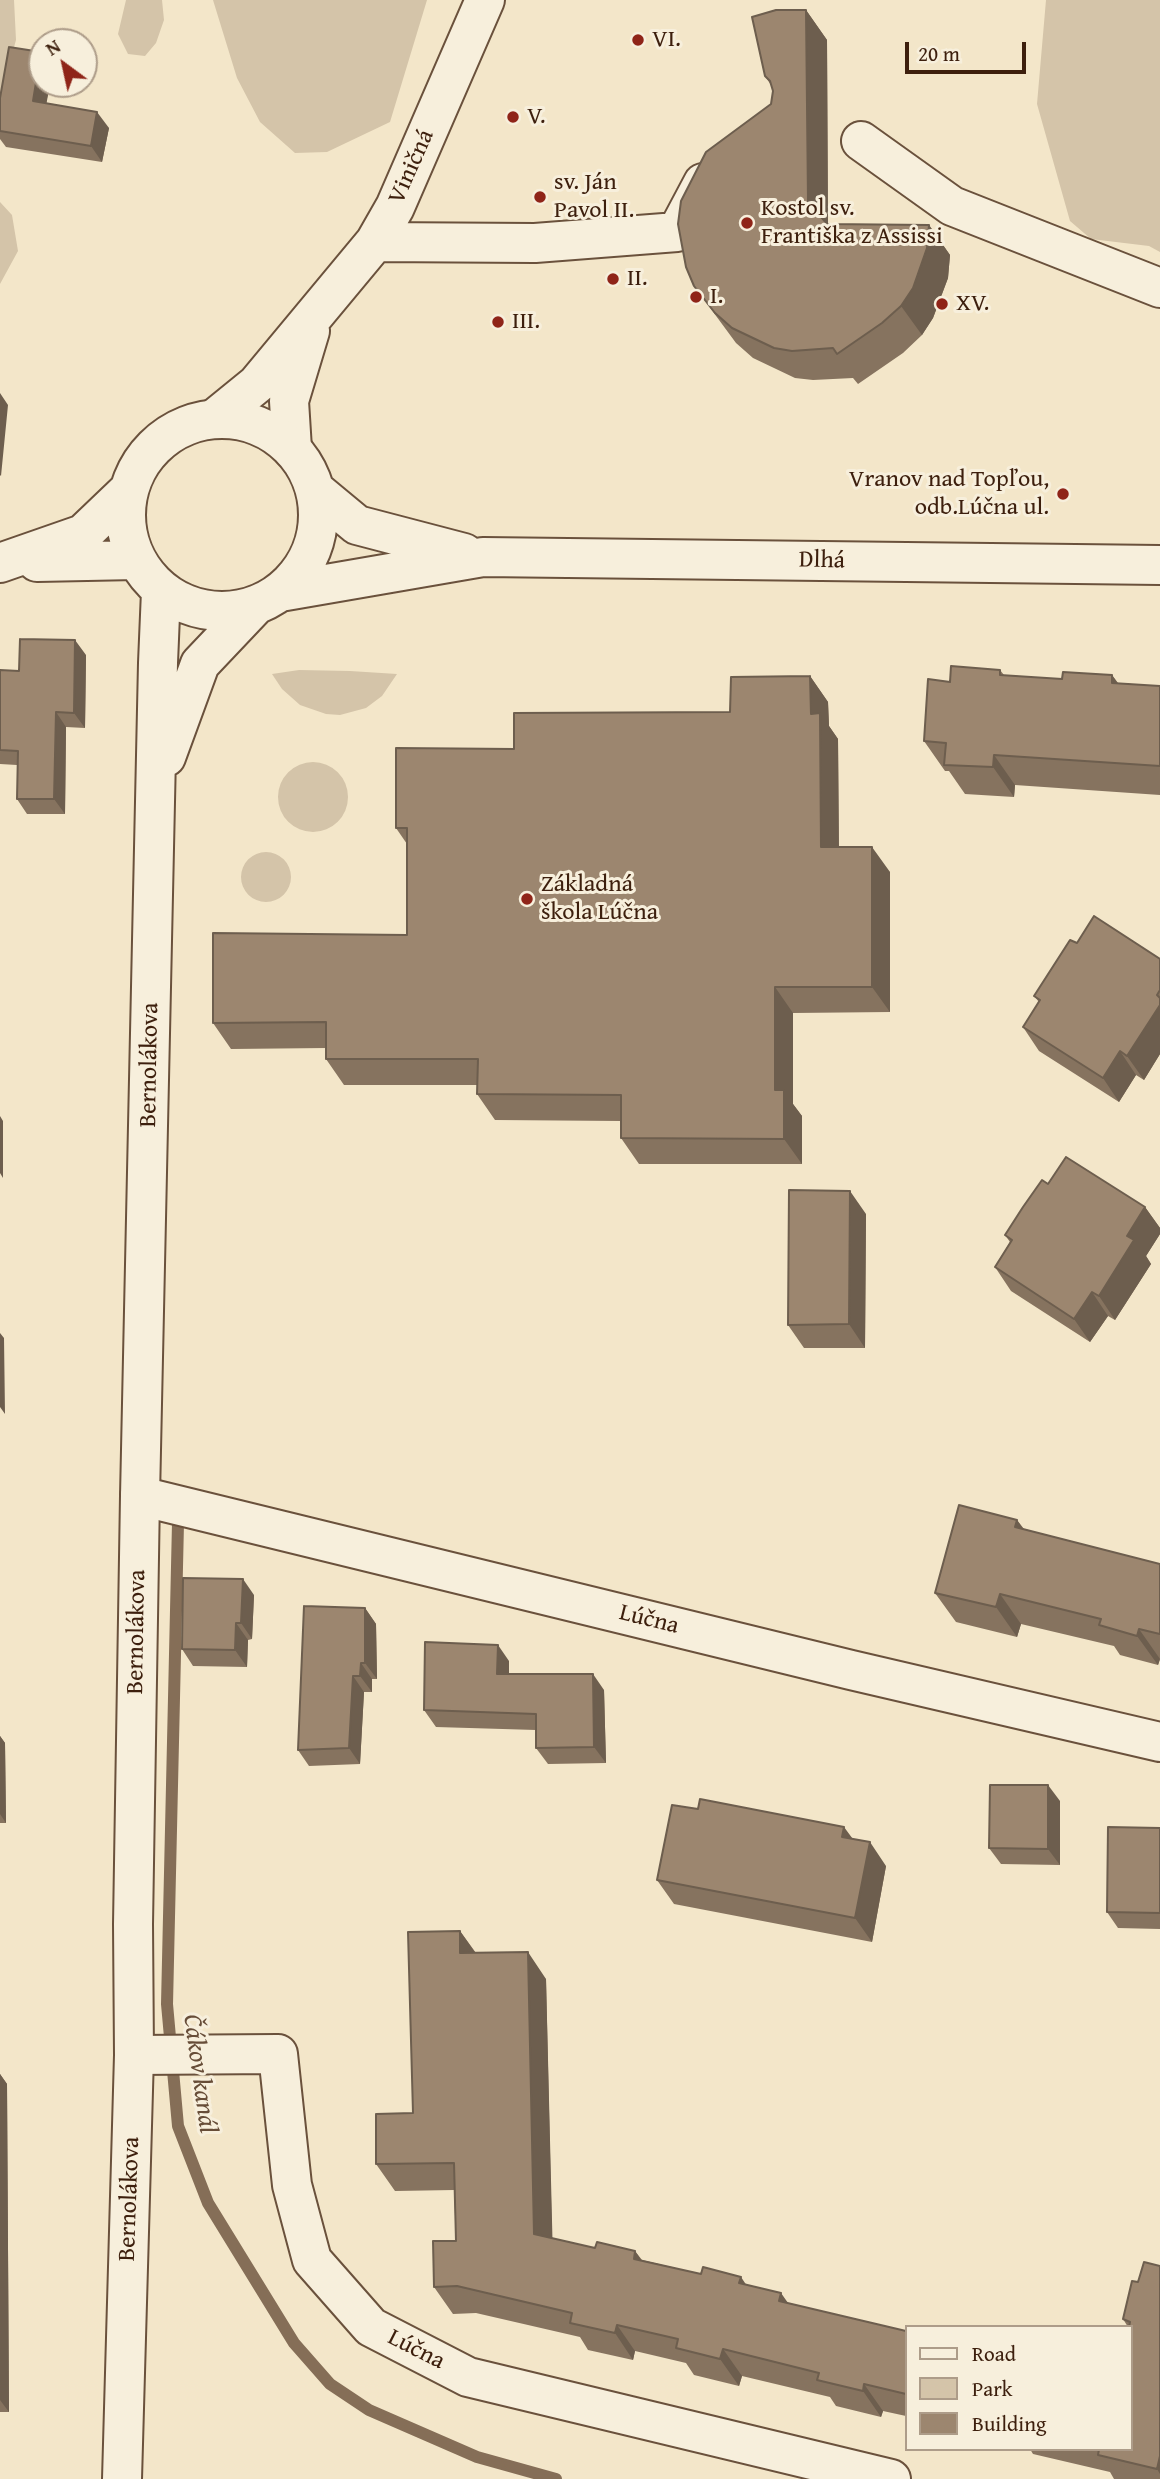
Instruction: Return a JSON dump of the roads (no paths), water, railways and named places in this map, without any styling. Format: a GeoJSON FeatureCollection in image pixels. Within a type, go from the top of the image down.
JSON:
{"type":"FeatureCollection","features":[{"type":"Feature","properties":{"kind":"street","name":"Viničná"},"geometry":{"type":"LineString","coordinates":[[214,419],[257,384],[375,242],[395,208],[485,0]]}},
{"type":"Feature","properties":{"kind":"street"},"geometry":{"type":"LineString","coordinates":[[861,141],[952,206],[1160,288]]}},
{"type":"Feature","properties":{"kind":"street"},"geometry":{"type":"LineString","coordinates":[[375,242],[535,243],[677,232],[710,168],[729,153]]}},
{"type":"Feature","properties":{"kind":"street"},"geometry":{"type":"LineString","coordinates":[[292,449],[289,401],[313,318]]}},
{"type":"Feature","properties":{"kind":"street"},"geometry":{"type":"LineString","coordinates":[[156,785],[200,664],[267,599],[300,572],[313,546],[318,519],[316,491],[306,468],[292,449],[270,431],[243,421],[214,419],[191,423],[169,433],[151,449],[137,468],[128,491],[125,514],[127,538],[136,560],[147,577],[161,591],[182,604],[206,611],[230,612],[267,599],[483,557]]}},
{"type":"Feature","properties":{"kind":"street"},"geometry":{"type":"LineString","coordinates":[[0,563],[83,534],[128,491]]}},
{"type":"Feature","properties":{"kind":"street"},"geometry":{"type":"LineString","coordinates":[[316,491],[356,525],[483,557]]}},
{"type":"Feature","properties":{"kind":"street","name":"Dlhá"},"geometry":{"type":"LineString","coordinates":[[483,557],[1160,565]]}},
{"type":"Feature","properties":{"kind":"street"},"geometry":{"type":"LineString","coordinates":[[0,563],[136,560]]}},
{"type":"Feature","properties":{"kind":"street","name":"Bernolákova"},"geometry":{"type":"LineString","coordinates":[[122,2479],[134,2055],[133,1924],[139,1496],[161,591]]}},
{"type":"Feature","properties":{"kind":"street","name":"Lúčna"},"geometry":{"type":"LineString","coordinates":[[139,1496],[851,1670],[1160,1742]]}},
{"type":"Feature","properties":{"kind":"street","name":"Lúčna"},"geometry":{"type":"LineString","coordinates":[[134,2055],[278,2054],[292,2185],[312,2260],[371,2327],[468,2377],[891,2479]]}},
{"type":"Feature","properties":{"kind":"waterway","name":"Čákov kanál"},"geometry":{"type":"LineString","coordinates":[[178,1523],[167,2004],[178,2126],[208,2203],[294,2343],[330,2384],[369,2410],[477,2457],[556,2479]]}},
{"type":"Feature","properties":{"kind":"place","name":"VI."},"geometry":{"type":"Point","coordinates":[638,40]}},
{"type":"Feature","properties":{"kind":"place","name":"V."},"geometry":{"type":"Point","coordinates":[513,117]}},
{"type":"Feature","properties":{"kind":"place","name":"sv. Ján Pavol II."},"geometry":{"type":"Point","coordinates":[540,197]}},
{"type":"Feature","properties":{"kind":"place","name":"Kostol sv. Františka z Assissi"},"geometry":{"type":"Point","coordinates":[747,223]}},
{"type":"Feature","properties":{"kind":"place","name":"II."},"geometry":{"type":"Point","coordinates":[613,279]}},
{"type":"Feature","properties":{"kind":"place","name":"I."},"geometry":{"type":"Point","coordinates":[696,297]}},
{"type":"Feature","properties":{"kind":"place","name":"XV."},"geometry":{"type":"Point","coordinates":[942,304]}},
{"type":"Feature","properties":{"kind":"place","name":"III."},"geometry":{"type":"Point","coordinates":[498,322]}},
{"type":"Feature","properties":{"kind":"place","name":"Vranov nad Topľou, odb.Lúčna ul."},"geometry":{"type":"Point","coordinates":[1063,494]}},
{"type":"Feature","properties":{"kind":"place","name":"Základná škola Lúčna"},"geometry":{"type":"Point","coordinates":[527,899]}}]}
